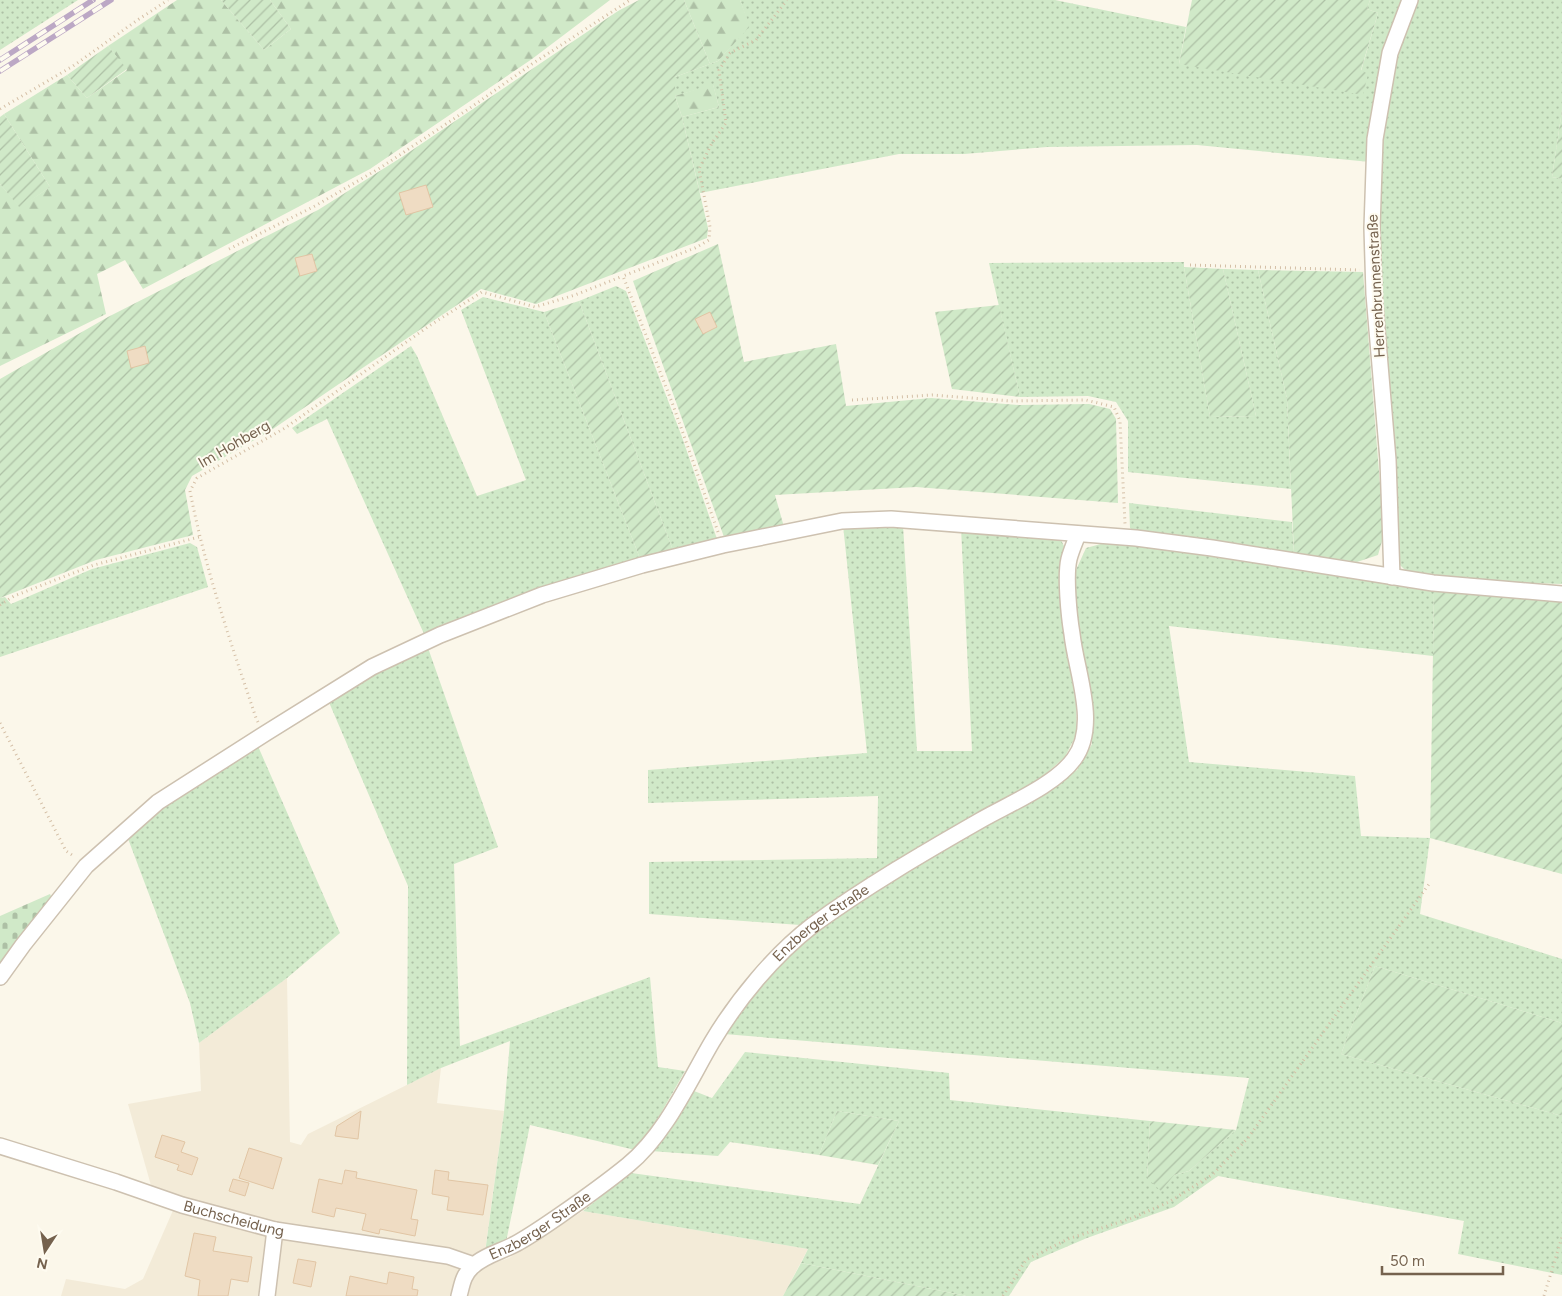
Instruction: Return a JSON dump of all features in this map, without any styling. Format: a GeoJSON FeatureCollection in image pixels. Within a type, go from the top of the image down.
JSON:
{"type":"FeatureCollection","features":[{"type":"Feature","properties":{"kind":"street","name":"Herrenbrunnenstraße"},"geometry":{"type":"LineString","coordinates":[[1392,577],[1388,460],[1373,271],[1372,228],[1375,138],[1390,52],[1410,0]]}},
{"type":"Feature","properties":{"kind":"street"},"geometry":{"type":"LineString","coordinates":[[0,977],[86,866],[158,802],[372,668],[440,634],[542,595],[642,565],[723,544],[842,521],[891,518],[1126,537],[1212,548],[1392,577],[1480,588],[1562,594]]}},
{"type":"Feature","properties":{"kind":"street","name":"Enzberger Straße"},"geometry":{"type":"LineString","coordinates":[[459,1296],[462,1282],[467,1272],[474,1265],[524,1239],[582,1200],[630,1164],[650,1143],[665,1123],[714,1038],[751,987],[772,963],[806,931],[869,888],[1053,779],[1075,758],[1082,743],[1086,717],[1072,634],[1068,591],[1068,562],[1078,534]]}},
{"type":"Feature","properties":{"kind":"street","name":"Buchscheidung"},"geometry":{"type":"LineString","coordinates":[[0,1146],[116,1182],[182,1205],[275,1230],[448,1256],[474,1265]]}},
{"type":"Feature","properties":{"kind":"street"},"geometry":{"type":"LineString","coordinates":[[267,1296],[275,1230]]}},
{"type":"Feature","properties":{"kind":"path"},"geometry":{"type":"LineString","coordinates":[[0,109],[73,66],[138,19],[168,0]]}},
{"type":"Feature","properties":{"kind":"path"},"geometry":{"type":"LineString","coordinates":[[229,249],[315,206],[380,168],[532,64],[630,0]]}},
{"type":"Feature","properties":{"kind":"path","name":"Im Hohberg"},"geometry":{"type":"LineString","coordinates":[[266,733],[256,718],[199,537],[190,491],[197,478],[285,428],[429,326],[482,292],[535,307],[574,295],[695,248],[709,240],[710,227],[699,169],[712,143],[726,123],[719,70],[730,53],[756,40],[787,0]]}},
{"type":"Feature","properties":{"kind":"path"},"geometry":{"type":"LineString","coordinates":[[1190,265],[1373,271]]}},
{"type":"Feature","properties":{"kind":"path"},"geometry":{"type":"LineString","coordinates":[[623,276],[673,405],[723,544]]}},
{"type":"Feature","properties":{"kind":"path"},"geometry":{"type":"LineString","coordinates":[[852,400],[932,395],[1012,401],[1086,400],[1114,407],[1120,421],[1126,537]]}},
{"type":"Feature","properties":{"kind":"path"},"geometry":{"type":"LineString","coordinates":[[0,605],[14,596],[94,565],[199,537]]}},
{"type":"Feature","properties":{"kind":"path"},"geometry":{"type":"LineString","coordinates":[[0,723],[66,851],[86,866]]}},
{"type":"Feature","properties":{"kind":"path"},"geometry":{"type":"LineString","coordinates":[[1003,1296],[1026,1260],[1068,1239],[1132,1218],[1169,1202],[1212,1175],[1248,1138],[1429,884]]}},
{"type":"Feature","properties":{"kind":"path"},"geometry":{"type":"LineString","coordinates":[[1544,1296],[1562,1237]]}},
{"type":"Feature","properties":{"kind":"shaded area"},"geometry":{"type":"Polygon","coordinates":[[[287,978],[290,1142],[301,1145],[308,1134],[441,1068],[437,1103],[504,1111],[483,1267],[509,1258],[583,1211],[808,1249],[783,1296],[61,1296],[66,1279],[125,1289],[143,1279],[178,1199],[152,1189],[128,1104],[201,1091],[199,1043],[287,978]]]}},
{"type":"Feature","properties":{"kind":"green space"},"geometry":{"type":"Polygon","coordinates":[[[0,0],[78,0],[0,50],[0,0]]]}},
{"type":"Feature","properties":{"kind":"green space"},"geometry":{"type":"Polygon","coordinates":[[[177,0],[221,0],[264,50],[291,29],[270,0],[610,0],[532,59],[370,169],[143,289],[125,260],[97,274],[106,314],[0,366],[0,184],[20,207],[50,187],[4,114],[67,75],[87,98],[127,70],[108,46],[177,0]]]}},
{"type":"Feature","properties":{"kind":"green space"},"geometry":{"type":"Polygon","coordinates":[[[221,0],[270,0],[291,29],[264,50],[221,0]]]}},
{"type":"Feature","properties":{"kind":"green space"},"geometry":{"type":"Polygon","coordinates":[[[639,0],[684,0],[710,64],[675,77],[675,96],[682,117],[708,228],[707,238],[536,304],[481,289],[270,431],[192,476],[185,490],[193,535],[96,560],[0,598],[0,379],[108,317],[318,210],[402,157],[618,11],[639,0]]]}},
{"type":"Feature","properties":{"kind":"green space"},"geometry":{"type":"Polygon","coordinates":[[[684,0],[740,0],[750,26],[718,61],[710,64],[684,0]]]}},
{"type":"Feature","properties":{"kind":"green space"},"geometry":{"type":"Polygon","coordinates":[[[740,0],[1055,0],[1186,27],[1179,64],[1361,71],[1378,13],[1367,9],[1370,0],[1404,0],[1378,75],[1370,162],[1197,145],[1047,147],[964,154],[899,154],[700,193],[682,117],[719,107],[713,85],[675,96],[675,77],[718,61],[749,26],[740,0]]]}},
{"type":"Feature","properties":{"kind":"green space"},"geometry":{"type":"Polygon","coordinates":[[[1192,0],[1370,0],[1367,9],[1378,13],[1361,70],[1368,74],[1363,95],[1179,64],[1192,0]]]}},
{"type":"Feature","properties":{"kind":"green space"},"geometry":{"type":"Polygon","coordinates":[[[1416,0],[1562,0],[1562,110],[1552,177],[1562,179],[1562,584],[1501,582],[1408,573],[1398,563],[1377,225],[1378,186],[1382,135],[1390,91],[1401,45],[1416,0]]]}},
{"type":"Feature","properties":{"kind":"green space"},"geometry":{"type":"Polygon","coordinates":[[[108,46],[127,69],[87,98],[67,75],[108,46]]]}},
{"type":"Feature","properties":{"kind":"green space"},"geometry":{"type":"Polygon","coordinates":[[[713,84],[719,107],[682,117],[675,96],[713,84]]]}},
{"type":"Feature","properties":{"kind":"green space"},"geometry":{"type":"Polygon","coordinates":[[[1562,110],[1562,179],[1552,177],[1562,110]]]}},
{"type":"Feature","properties":{"kind":"green space"},"geometry":{"type":"Polygon","coordinates":[[[4,114],[50,187],[20,208],[0,184],[0,117],[4,114]]]}},
{"type":"Feature","properties":{"kind":"green space"},"geometry":{"type":"Polygon","coordinates":[[[718,244],[744,362],[836,344],[846,406],[931,398],[1019,405],[1089,404],[1110,409],[1116,419],[1118,503],[916,487],[775,495],[784,527],[728,540],[724,537],[633,281],[718,244]]]}},
{"type":"Feature","properties":{"kind":"green space"},"geometry":{"type":"Polygon","coordinates":[[[1184,262],[1210,417],[1256,416],[1223,269],[1258,270],[1287,399],[1291,489],[1128,472],[1128,421],[1116,402],[1088,396],[1020,397],[989,263],[1184,262]]]}},
{"type":"Feature","properties":{"kind":"green space"},"geometry":{"type":"Polygon","coordinates":[[[1184,267],[1223,269],[1256,416],[1210,417],[1184,267]]]}},
{"type":"Feature","properties":{"kind":"green space"},"geometry":{"type":"Polygon","coordinates":[[[1258,270],[1363,272],[1384,534],[1378,555],[1357,562],[1294,553],[1287,399],[1258,270]]]}},
{"type":"Feature","properties":{"kind":"green space"},"geometry":{"type":"Polygon","coordinates":[[[616,286],[626,291],[682,437],[717,539],[674,553],[579,301],[616,286]]]}},
{"type":"Feature","properties":{"kind":"green space"},"geometry":{"type":"Polygon","coordinates":[[[483,297],[544,312],[641,561],[425,636],[327,419],[297,434],[292,428],[411,346],[477,496],[526,480],[461,310],[483,297]]]}},
{"type":"Feature","properties":{"kind":"green space"},"geometry":{"type":"Polygon","coordinates":[[[579,301],[674,553],[641,561],[544,312],[579,301]]]}},
{"type":"Feature","properties":{"kind":"green space"},"geometry":{"type":"Polygon","coordinates":[[[999,305],[1020,397],[952,389],[935,312],[999,305]]]}},
{"type":"Feature","properties":{"kind":"green space"},"geometry":{"type":"Polygon","coordinates":[[[1129,503],[1292,522],[1294,553],[1135,533],[1130,528],[1129,503]]]}},
{"type":"Feature","properties":{"kind":"green space"},"geometry":{"type":"Polygon","coordinates":[[[843,525],[903,525],[917,751],[972,751],[961,528],[1059,536],[1064,546],[1059,578],[1076,705],[1077,733],[1065,757],[1042,777],[868,879],[800,925],[649,914],[649,862],[877,858],[878,796],[648,803],[648,770],[867,753],[843,525]]]}},
{"type":"Feature","properties":{"kind":"green space"},"geometry":{"type":"Polygon","coordinates":[[[1108,542],[1434,590],[1433,656],[1169,626],[1189,762],[1355,776],[1361,836],[1430,838],[1420,914],[1562,959],[1562,1023],[1375,966],[1341,1054],[1562,1116],[1562,1275],[1458,1254],[1464,1221],[1218,1176],[1174,1207],[1087,1238],[1031,1262],[1009,1296],[967,1296],[801,1263],[808,1249],[583,1211],[631,1173],[860,1204],[899,1121],[837,1111],[819,1155],[730,1142],[718,1156],[651,1151],[694,1091],[712,1098],[745,1052],[949,1073],[950,1100],[1150,1121],[1147,1178],[1189,1171],[1236,1130],[1249,1078],[724,1034],[775,967],[827,921],[1077,770],[1092,744],[1075,604],[1076,570],[1086,548],[1108,542]]]}},
{"type":"Feature","properties":{"kind":"green space"},"geometry":{"type":"Polygon","coordinates":[[[190,543],[197,547],[208,587],[0,657],[0,598],[5,597],[11,604],[92,569],[190,543]]]}},
{"type":"Feature","properties":{"kind":"green space"},"geometry":{"type":"Polygon","coordinates":[[[1434,590],[1562,601],[1562,874],[1430,838],[1434,590]]]}},
{"type":"Feature","properties":{"kind":"green space"},"geometry":{"type":"Polygon","coordinates":[[[427,645],[498,847],[454,864],[460,1046],[650,977],[658,1067],[685,1071],[657,1120],[635,1150],[530,1125],[506,1242],[485,1253],[504,1112],[510,1041],[441,1068],[407,1085],[408,886],[328,700],[427,645]]]}},
{"type":"Feature","properties":{"kind":"green space"},"geometry":{"type":"Polygon","coordinates":[[[257,744],[340,933],[287,978],[199,1043],[190,1003],[127,836],[164,803],[257,744]]]}},
{"type":"Feature","properties":{"kind":"green space"},"geometry":{"type":"Polygon","coordinates":[[[50,894],[52,898],[0,970],[0,916],[50,894]]]}},
{"type":"Feature","properties":{"kind":"green space"},"geometry":{"type":"Polygon","coordinates":[[[1375,966],[1562,1023],[1562,1116],[1341,1054],[1375,966]]]}},
{"type":"Feature","properties":{"kind":"green space"},"geometry":{"type":"Polygon","coordinates":[[[837,1111],[899,1121],[878,1165],[819,1155],[837,1111]]]}},
{"type":"Feature","properties":{"kind":"green space"},"geometry":{"type":"Polygon","coordinates":[[[1150,1121],[1236,1130],[1189,1171],[1174,1175],[1161,1191],[1147,1178],[1150,1121]]]}},
{"type":"Feature","properties":{"kind":"green space"},"geometry":{"type":"Polygon","coordinates":[[[801,1263],[967,1296],[783,1296],[801,1263]]]}},
{"type":"Feature","properties":{"kind":"building"},"geometry":{"type":"Polygon","coordinates":[[[426,185],[433,207],[406,215],[399,193],[426,185]]]}},
{"type":"Feature","properties":{"kind":"building"},"geometry":{"type":"Polygon","coordinates":[[[312,254],[317,271],[300,276],[295,258],[312,254]]]}},
{"type":"Feature","properties":{"kind":"building"},"geometry":{"type":"Polygon","coordinates":[[[710,312],[717,327],[703,334],[695,319],[710,312]]]}},
{"type":"Feature","properties":{"kind":"building"},"geometry":{"type":"Polygon","coordinates":[[[145,346],[149,363],[131,368],[127,351],[145,346]]]}},
{"type":"Feature","properties":{"kind":"building"},"geometry":{"type":"Polygon","coordinates":[[[361,1111],[358,1139],[335,1136],[337,1126],[361,1111]]]}},
{"type":"Feature","properties":{"kind":"building"},"geometry":{"type":"Polygon","coordinates":[[[162,1135],[185,1142],[181,1152],[198,1158],[192,1175],[177,1170],[179,1165],[155,1157],[162,1135]]]}},
{"type":"Feature","properties":{"kind":"building"},"geometry":{"type":"Polygon","coordinates":[[[249,1148],[282,1158],[273,1189],[239,1178],[249,1148]]]}},
{"type":"Feature","properties":{"kind":"building"},"geometry":{"type":"Polygon","coordinates":[[[345,1170],[357,1172],[356,1178],[417,1190],[411,1219],[418,1220],[415,1236],[380,1229],[379,1234],[362,1230],[366,1214],[336,1208],[334,1217],[312,1212],[319,1179],[342,1184],[345,1170]]]}},
{"type":"Feature","properties":{"kind":"building"},"geometry":{"type":"Polygon","coordinates":[[[435,1170],[449,1172],[448,1180],[488,1185],[483,1215],[447,1210],[449,1197],[432,1194],[435,1170]]]}},
{"type":"Feature","properties":{"kind":"building"},"geometry":{"type":"Polygon","coordinates":[[[233,1179],[249,1183],[245,1196],[229,1191],[233,1179]]]}},
{"type":"Feature","properties":{"kind":"building"},"geometry":{"type":"Polygon","coordinates":[[[194,1233],[216,1237],[213,1251],[252,1257],[248,1282],[231,1279],[228,1296],[198,1296],[200,1280],[185,1276],[194,1233]]]}},
{"type":"Feature","properties":{"kind":"building"},"geometry":{"type":"Polygon","coordinates":[[[298,1259],[316,1262],[311,1287],[293,1283],[298,1259]]]}},
{"type":"Feature","properties":{"kind":"building"},"geometry":{"type":"Polygon","coordinates":[[[389,1272],[414,1277],[412,1289],[418,1290],[417,1296],[346,1296],[350,1276],[387,1284],[389,1272]]]}},
{"type":"Feature","properties":{"kind":"railway"},"geometry":{"type":"LineString","coordinates":[[0,60],[93,0]]}},
{"type":"Feature","properties":{"kind":"railway"},"geometry":{"type":"LineString","coordinates":[[0,71],[111,0]]}}]}
